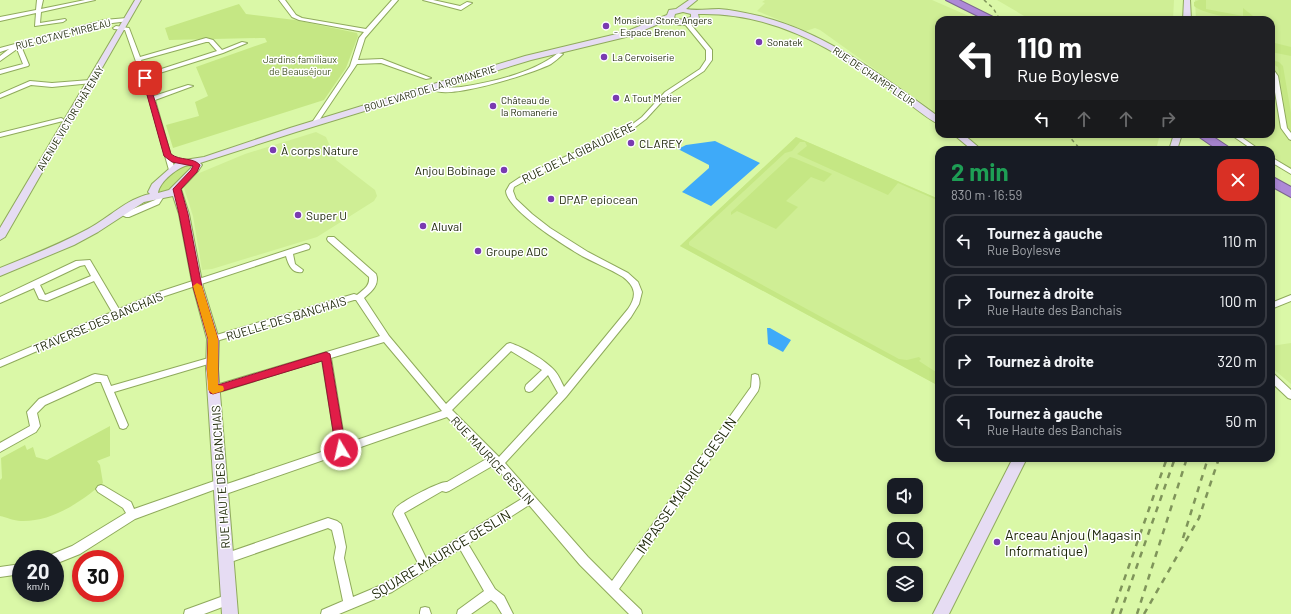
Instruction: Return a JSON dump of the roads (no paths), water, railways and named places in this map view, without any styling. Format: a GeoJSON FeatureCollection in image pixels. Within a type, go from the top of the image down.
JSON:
{"type":"FeatureCollection","features":[{"type":"Feature","properties":{"kind":"highway"},"geometry":{"type":"LineString","coordinates":[[951,0],[985,16]]}},
{"type":"Feature","properties":{"kind":"highway"},"geometry":{"type":"LineString","coordinates":[[959,0],[993,16]]}},
{"type":"Feature","properties":{"kind":"highway"},"geometry":{"type":"LineString","coordinates":[[1208,138],[1220,146]]}},
{"type":"Feature","properties":{"kind":"highway"},"geometry":{"type":"LineString","coordinates":[[1216,138],[1230,146]]}},
{"type":"Feature","properties":{"kind":"highway"},"geometry":{"type":"LineString","coordinates":[[1275,176],[1291,187]]}},
{"type":"Feature","properties":{"kind":"highway"},"geometry":{"type":"LineString","coordinates":[[1275,183],[1291,193]]}},
{"type":"Feature","properties":{"kind":"street"},"geometry":{"type":"LineString","coordinates":[[40,0],[37,25],[63,20]]}},
{"type":"Feature","properties":{"kind":"street"},"geometry":{"type":"LineString","coordinates":[[0,19],[92,0]]}},
{"type":"Feature","properties":{"kind":"street","name":"AVENUE VICTOR CHÂTENAY"},"geometry":{"type":"LineString","coordinates":[[121,24],[132,0]]}},
{"type":"Feature","properties":{"kind":"street","name":"AVENUE VICTOR CHÂTENAY"},"geometry":{"type":"LineString","coordinates":[[0,236],[86,83],[121,24],[138,0]]}},
{"type":"Feature","properties":{"kind":"street"},"geometry":{"type":"LineString","coordinates":[[282,0],[298,18],[368,31]]}},
{"type":"Feature","properties":{"kind":"street"},"geometry":{"type":"LineString","coordinates":[[312,127],[355,62],[359,45],[368,31],[395,0]]}},
{"type":"Feature","properties":{"kind":"street"},"geometry":{"type":"LineString","coordinates":[[426,0],[461,8],[469,3]]}},
{"type":"Feature","properties":{"kind":"street"},"geometry":{"type":"LineString","coordinates":[[695,0],[689,5],[693,13],[694,20],[686,22],[672,19],[672,12],[679,10],[695,0]]}},
{"type":"Feature","properties":{"kind":"street"},"geometry":{"type":"LineString","coordinates":[[1187,0],[1187,16]]}},
{"type":"Feature","properties":{"kind":"street"},"geometry":{"type":"LineString","coordinates":[[679,10],[693,13]]}},
{"type":"Feature","properties":{"kind":"street","name":"RUE DE CHAMPFLEUR"},"geometry":{"type":"LineString","coordinates":[[693,13],[738,14],[783,26],[834,48],[856,61],[935,118]]}},
{"type":"Feature","properties":{"kind":"street","name":"BOULEVARD DE LA ROMANERIE"},"geometry":{"type":"LineString","coordinates":[[169,173],[178,165],[191,165],[218,160],[312,127],[528,61],[616,41],[672,19]]}},
{"type":"Feature","properties":{"kind":"street","name":"BOULEVARD DE LA ROMANERIE"},"geometry":{"type":"LineString","coordinates":[[312,127],[329,119],[528,58],[627,34],[672,19]]}},
{"type":"Feature","properties":{"kind":"street","name":"RUE OCTAVE MIRBEAU"},"geometry":{"type":"LineString","coordinates":[[0,50],[104,22],[121,24]]}},
{"type":"Feature","properties":{"kind":"street","name":"RUE DE LA GIBAUDIÈRE"},"geometry":{"type":"LineString","coordinates":[[425,566],[398,514],[400,510],[440,487],[444,486],[446,488],[497,461],[563,394],[632,309],[638,298],[637,289],[632,280],[586,255],[549,231],[513,201],[509,195],[509,190],[512,185],[521,180],[628,130],[644,118],[668,92],[702,70],[709,60],[709,50],[686,22]]}},
{"type":"Feature","properties":{"kind":"street"},"geometry":{"type":"LineString","coordinates":[[121,24],[127,29],[152,99],[168,156],[169,173]]}},
{"type":"Feature","properties":{"kind":"street"},"geometry":{"type":"LineString","coordinates":[[138,59],[206,40],[211,41],[221,52]]}},
{"type":"Feature","properties":{"kind":"street"},"geometry":{"type":"LineString","coordinates":[[144,76],[221,52],[244,43]]}},
{"type":"Feature","properties":{"kind":"street"},"geometry":{"type":"LineString","coordinates":[[0,59],[18,46],[26,65],[0,72]]}},
{"type":"Feature","properties":{"kind":"street"},"geometry":{"type":"LineString","coordinates":[[355,62],[382,60],[428,78]]}},
{"type":"Feature","properties":{"kind":"street"},"geometry":{"type":"LineString","coordinates":[[1275,76],[1284,128],[1291,138]]}},
{"type":"Feature","properties":{"kind":"street"},"geometry":{"type":"LineString","coordinates":[[0,96],[30,83],[52,85],[86,83]]}},
{"type":"Feature","properties":{"kind":"street"},"geometry":{"type":"LineString","coordinates":[[152,99],[190,86]]}},
{"type":"Feature","properties":{"kind":"street","name":"AVENUE VICTOR CHÂTENAY"},"geometry":{"type":"LineString","coordinates":[[0,223],[61,120],[74,105]]}},
{"type":"Feature","properties":{"kind":"street"},"geometry":{"type":"LineString","coordinates":[[323,110],[329,119]]}},
{"type":"Feature","properties":{"kind":"street"},"geometry":{"type":"LineString","coordinates":[[0,134],[61,120]]}},
{"type":"Feature","properties":{"kind":"street"},"geometry":{"type":"LineString","coordinates":[[962,138],[972,146]]}},
{"type":"Feature","properties":{"kind":"street"},"geometry":{"type":"LineString","coordinates":[[1239,138],[1252,146]]}},
{"type":"Feature","properties":{"kind":"street"},"geometry":{"type":"LineString","coordinates":[[0,272],[94,230],[141,198],[160,195],[176,189],[191,165],[168,156]]}},
{"type":"Feature","properties":{"kind":"street"},"geometry":{"type":"LineString","coordinates":[[1275,162],[1291,172]]}},
{"type":"Feature","properties":{"kind":"street"},"geometry":{"type":"LineString","coordinates":[[169,173],[153,188],[153,192],[180,201]]}},
{"type":"Feature","properties":{"kind":"street"},"geometry":{"type":"LineString","coordinates":[[0,265],[53,249],[93,225],[169,173]]}},
{"type":"Feature","properties":{"kind":"street","name":"RUE HAUTE DES BANCHAIS"},"geometry":{"type":"LineString","coordinates":[[176,189],[180,201],[196,282],[213,339],[213,390],[230,614]]}},
{"type":"Feature","properties":{"kind":"street"},"geometry":{"type":"LineString","coordinates":[[126,215],[157,202],[160,195]]}},
{"type":"Feature","properties":{"kind":"street"},"geometry":{"type":"LineString","coordinates":[[331,239],[373,276],[374,280],[372,286],[359,298]]}},
{"type":"Feature","properties":{"kind":"street","name":"TRAVERSE DES BANCHAIS"},"geometry":{"type":"LineString","coordinates":[[0,364],[162,294],[306,247]]}},
{"type":"Feature","properties":{"kind":"street"},"geometry":{"type":"LineString","coordinates":[[289,253],[292,265],[298,270]]}},
{"type":"Feature","properties":{"kind":"street"},"geometry":{"type":"LineString","coordinates":[[0,300],[85,262],[90,264],[96,278],[117,313]]}},
{"type":"Feature","properties":{"kind":"street"},"geometry":{"type":"LineString","coordinates":[[36,284],[42,297],[48,298],[96,278]]}},
{"type":"Feature","properties":{"kind":"street","name":"RUELLE DES BANCHAIS"},"geometry":{"type":"LineString","coordinates":[[213,339],[354,297],[359,298]]}},
{"type":"Feature","properties":{"kind":"street","name":"RUE MAURICE GESLIN"},"geometry":{"type":"LineString","coordinates":[[359,298],[386,338],[447,411],[497,461],[612,590],[638,614]]}},
{"type":"Feature","properties":{"kind":"street"},"geometry":{"type":"LineString","coordinates":[[1275,304],[1291,298]]}},
{"type":"Feature","properties":{"kind":"street"},"geometry":{"type":"LineString","coordinates":[[213,390],[386,338]]}},
{"type":"Feature","properties":{"kind":"street"},"geometry":{"type":"LineString","coordinates":[[64,555],[76,550],[132,515],[341,450],[447,411],[508,347],[512,346],[548,369],[557,380],[563,394]]}},
{"type":"Feature","properties":{"kind":"street"},"geometry":{"type":"LineString","coordinates":[[326,356],[341,450]]}},
{"type":"Feature","properties":{"kind":"street"},"geometry":{"type":"LineString","coordinates":[[109,390],[212,360]]}},
{"type":"Feature","properties":{"kind":"street"},"geometry":{"type":"LineString","coordinates":[[529,388],[548,369]]}},
{"type":"Feature","properties":{"kind":"street"},"geometry":{"type":"LineString","coordinates":[[0,448],[33,429],[35,426],[32,412],[42,402],[98,377],[104,379],[123,425]]}},
{"type":"Feature","properties":{"kind":"street","name":"IMPASSE MAURICE GESLIN"},"geometry":{"type":"LineString","coordinates":[[612,590],[755,388],[755,378]]}},
{"type":"Feature","properties":{"kind":"street"},"geometry":{"type":"LineString","coordinates":[[1275,381],[1291,395]]}},
{"type":"Feature","properties":{"kind":"street"},"geometry":{"type":"LineString","coordinates":[[941,614],[1018,462]]}},
{"type":"Feature","properties":{"kind":"street"},"geometry":{"type":"LineString","coordinates":[[101,489],[127,505],[132,515]]}},
{"type":"Feature","properties":{"kind":"street","name":"SQUARE MAURICE GESLIN"},"geometry":{"type":"LineString","coordinates":[[326,614],[388,588],[531,499]]}},
{"type":"Feature","properties":{"kind":"street"},"geometry":{"type":"LineString","coordinates":[[226,559],[328,523],[333,524],[337,527],[341,546],[339,558],[349,605]]}},
{"type":"Feature","properties":{"kind":"street"},"geometry":{"type":"LineString","coordinates":[[462,543],[491,593],[500,600],[508,614]]}},
{"type":"Feature","properties":{"kind":"street"},"geometry":{"type":"LineString","coordinates":[[0,572],[12,570]]}},
{"type":"Feature","properties":{"kind":"street"},"geometry":{"type":"LineString","coordinates":[[462,614],[491,593]]}},
{"type":"Feature","properties":{"kind":"street"},"geometry":{"type":"LineString","coordinates":[[189,614],[229,599]]}},
{"type":"Feature","properties":{"kind":"water"},"geometry":{"type":"Polygon","coordinates":[[[715,141],[760,163],[711,206],[682,192],[709,168],[709,165],[678,149],[686,145],[715,141]]]}},
{"type":"Feature","properties":{"kind":"water"},"geometry":{"type":"Polygon","coordinates":[[[767,328],[770,328],[791,340],[783,352],[768,344],[767,328]]]}},
{"type":"Feature","properties":{"kind":"railway"},"geometry":{"type":"LineString","coordinates":[[984,0],[993,8],[998,16]]}},
{"type":"Feature","properties":{"kind":"railway"},"geometry":{"type":"LineString","coordinates":[[1070,138],[1078,146]]}},
{"type":"Feature","properties":{"kind":"railway"},"geometry":{"type":"LineString","coordinates":[[1112,614],[1166,462]]}},
{"type":"Feature","properties":{"kind":"railway"},"geometry":{"type":"LineString","coordinates":[[1120,614],[1174,462]]}},
{"type":"Feature","properties":{"kind":"railway"},"geometry":{"type":"LineString","coordinates":[[1137,614],[1186,462]]}},
{"type":"Feature","properties":{"kind":"railway"},"geometry":{"type":"LineString","coordinates":[[1183,538],[1207,462]]}},
{"type":"Feature","properties":{"kind":"railway"},"geometry":{"type":"LineString","coordinates":[[1144,614],[1199,518],[1218,462]]}},
{"type":"Feature","properties":{"kind":"place","name":"Monsieur Store Angers - Espace Brenon"},"geometry":{"type":"Point","coordinates":[606,26]}},
{"type":"Feature","properties":{"kind":"place","name":"Sonatek"},"geometry":{"type":"Point","coordinates":[759,42]}},
{"type":"Feature","properties":{"kind":"place","name":"La Cervoiserie"},"geometry":{"type":"Point","coordinates":[604,57]}},
{"type":"Feature","properties":{"kind":"place","name":"A Tout Metier"},"geometry":{"type":"Point","coordinates":[616,98]}},
{"type":"Feature","properties":{"kind":"place","name":"Château de la Romanerie"},"geometry":{"type":"Point","coordinates":[493,106]}},
{"type":"Feature","properties":{"kind":"place","name":"CLAREY"},"geometry":{"type":"Point","coordinates":[631,143]}},
{"type":"Feature","properties":{"kind":"place","name":"À corps Nature"},"geometry":{"type":"Point","coordinates":[273,150]}},
{"type":"Feature","properties":{"kind":"place","name":"Anjou Bobinage"},"geometry":{"type":"Point","coordinates":[504,170]}},
{"type":"Feature","properties":{"kind":"place","name":"DPAP epiocean"},"geometry":{"type":"Point","coordinates":[551,199]}},
{"type":"Feature","properties":{"kind":"place","name":"Super U"},"geometry":{"type":"Point","coordinates":[298,215]}},
{"type":"Feature","properties":{"kind":"place","name":"Aluval"},"geometry":{"type":"Point","coordinates":[423,226]}},
{"type":"Feature","properties":{"kind":"place","name":"Groupe ADC"},"geometry":{"type":"Point","coordinates":[478,251]}},
{"type":"Feature","properties":{"kind":"place","name":"Arceau Anjou (Magasin Informatique)"},"geometry":{"type":"Point","coordinates":[997,542]}},
{"type":"Feature","properties":{"kind":"park label","name":"Jardins familiaux de Beauséjour"},"geometry":{"type":"Point","coordinates":[300,64]}}]}
